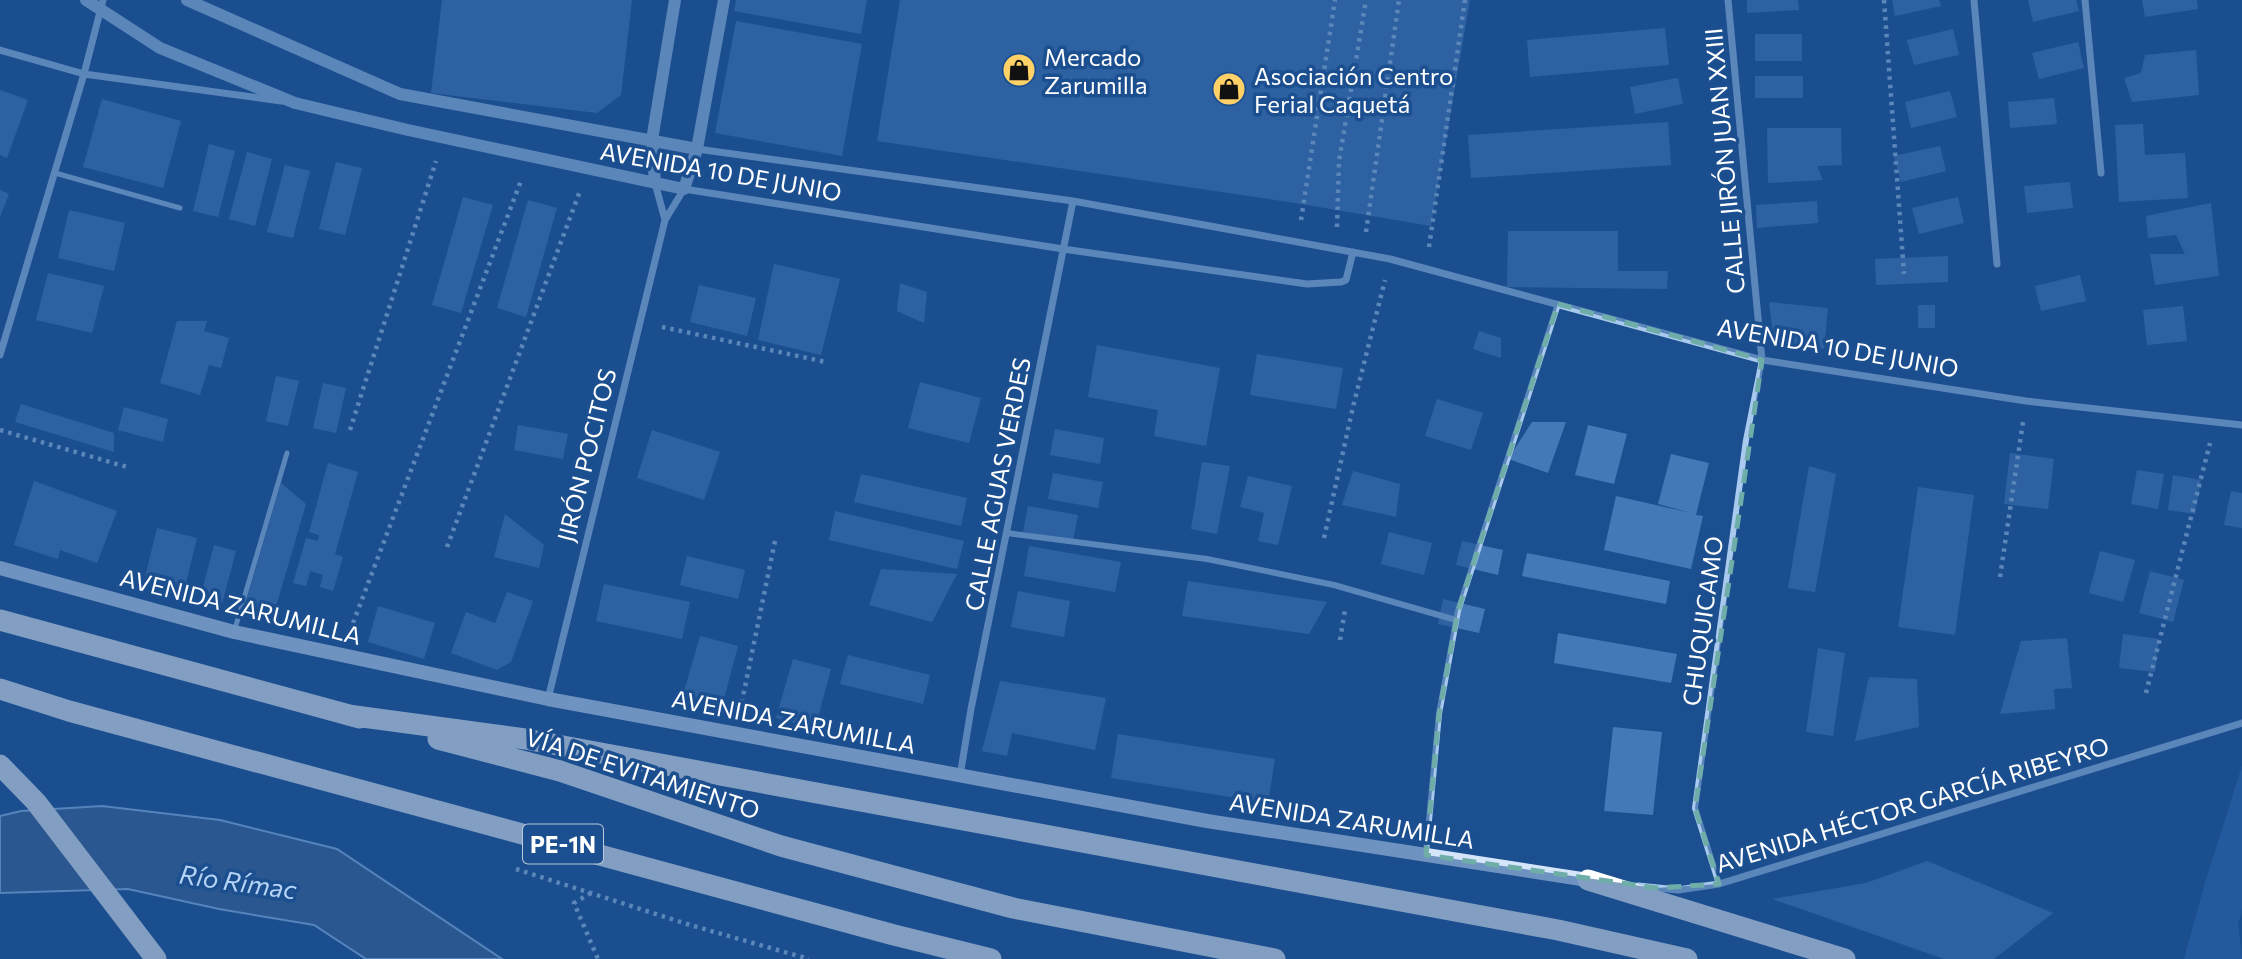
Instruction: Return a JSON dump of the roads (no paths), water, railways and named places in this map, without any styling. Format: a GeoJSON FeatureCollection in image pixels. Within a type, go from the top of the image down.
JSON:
{"type":"FeatureCollection","features":[{"type":"Feature","properties":{"kind":"highway","name":"VÍA DE EVITAMIENTO"},"geometry":{"type":"LineString","coordinates":[[0,620],[560,771],[781,846],[1000,904],[1275,959]]}},
{"type":"Feature","properties":{"kind":"highway","name":"PE-1N"},"geometry":{"type":"LineString","coordinates":[[0,689],[69,711],[991,959]]}},
{"type":"Feature","properties":{"kind":"highway"},"geometry":{"type":"LineString","coordinates":[[348,715],[525,739],[1030,835],[1558,930],[1687,959]]}},
{"type":"Feature","properties":{"kind":"highway"},"geometry":{"type":"LineString","coordinates":[[2,767],[36,802],[156,959]]}},
{"type":"Feature","properties":{"kind":"highway"},"geometry":{"type":"LineString","coordinates":[[1588,880],[1845,959]]}},
{"type":"Feature","properties":{"kind":"highway"},"geometry":{"type":"LineString","coordinates":[[894,935],[943,959]]}},
{"type":"Feature","properties":{"kind":"main road","name":"AVENIDA ZARUMILLA"},"geometry":{"type":"LineString","coordinates":[[0,568],[234,632],[548,699],[1207,821],[1588,880]]}},
{"type":"Feature","properties":{"kind":"street","name":"AVENIDA 10 DE JUNIO"},"geometry":{"type":"LineString","coordinates":[[86,0],[102,5],[160,48],[295,103],[443,138],[684,189],[1063,249],[1307,284],[1346,280],[1353,252]]}},
{"type":"Feature","properties":{"kind":"street","name":"AVENIDA 10 DE JUNIO"},"geometry":{"type":"LineString","coordinates":[[187,0],[400,94],[697,149],[1073,201],[1390,259],[1762,360],[2026,401],[2242,425]]}},
{"type":"Feature","properties":{"kind":"street","name":"JIRÓN POCITOS"},"geometry":{"type":"LineString","coordinates":[[665,220],[655,183],[652,140],[675,0]]}},
{"type":"Feature","properties":{"kind":"street","name":"JIRÓN POCITOS"},"geometry":{"type":"LineString","coordinates":[[548,699],[665,220],[684,189],[697,149],[724,0]]}},
{"type":"Feature","properties":{"kind":"street","name":"CALLE JIRÓN JUAN XXIII"},"geometry":{"type":"LineString","coordinates":[[1728,0],[1762,360]]}},
{"type":"Feature","properties":{"kind":"street"},"geometry":{"type":"LineString","coordinates":[[1973,0],[1997,264]]}},
{"type":"Feature","properties":{"kind":"street"},"geometry":{"type":"LineString","coordinates":[[2085,0],[2101,173]]}},
{"type":"Feature","properties":{"kind":"street"},"geometry":{"type":"LineString","coordinates":[[0,355],[102,5]]}},
{"type":"Feature","properties":{"kind":"street"},"geometry":{"type":"LineString","coordinates":[[0,50],[84,74],[295,103]]}},
{"type":"Feature","properties":{"kind":"street","name":"CALLE AGUAS VERDES"},"geometry":{"type":"LineString","coordinates":[[960,776],[1073,201]]}},
{"type":"Feature","properties":{"kind":"street"},"geometry":{"type":"LineString","coordinates":[[1426,855],[1439,714],[1456,620],[1558,304]]}},
{"type":"Feature","properties":{"kind":"street","name":"CHUQUICAMO"},"geometry":{"type":"LineString","coordinates":[[1719,884],[1695,808],[1746,440],[1762,360]]}},
{"type":"Feature","properties":{"kind":"street"},"geometry":{"type":"LineString","coordinates":[[1007,533],[1207,559],[1347,589],[1456,620]]}},
{"type":"Feature","properties":{"kind":"street","name":"AVENIDA HÉCTOR GARCÍA RIBEYRO"},"geometry":{"type":"LineString","coordinates":[[1588,880],[1678,890],[1719,884],[2242,723]]}},
{"type":"Feature","properties":{"kind":"lane"},"geometry":{"type":"LineString","coordinates":[[55,173],[180,208]]}},
{"type":"Feature","properties":{"kind":"lane"},"geometry":{"type":"LineString","coordinates":[[234,632],[288,453]]}},
{"type":"Feature","properties":{"kind":"water","name":"Río Rímac"},"geometry":{"type":"Polygon","coordinates":[[[102,806],[220,820],[337,849],[502,959],[366,959],[314,925],[219,909],[128,889],[0,893],[0,816],[21,811],[102,806]]]}},
{"type":"Feature","properties":{"kind":"place","name":"Mercado Zarumilla"},"geometry":{"type":"Point","coordinates":[1019,70]}},
{"type":"Feature","properties":{"kind":"place","name":"Asociación Centro Ferial Caquetá"},"geometry":{"type":"Point","coordinates":[1229,89]}}]}
